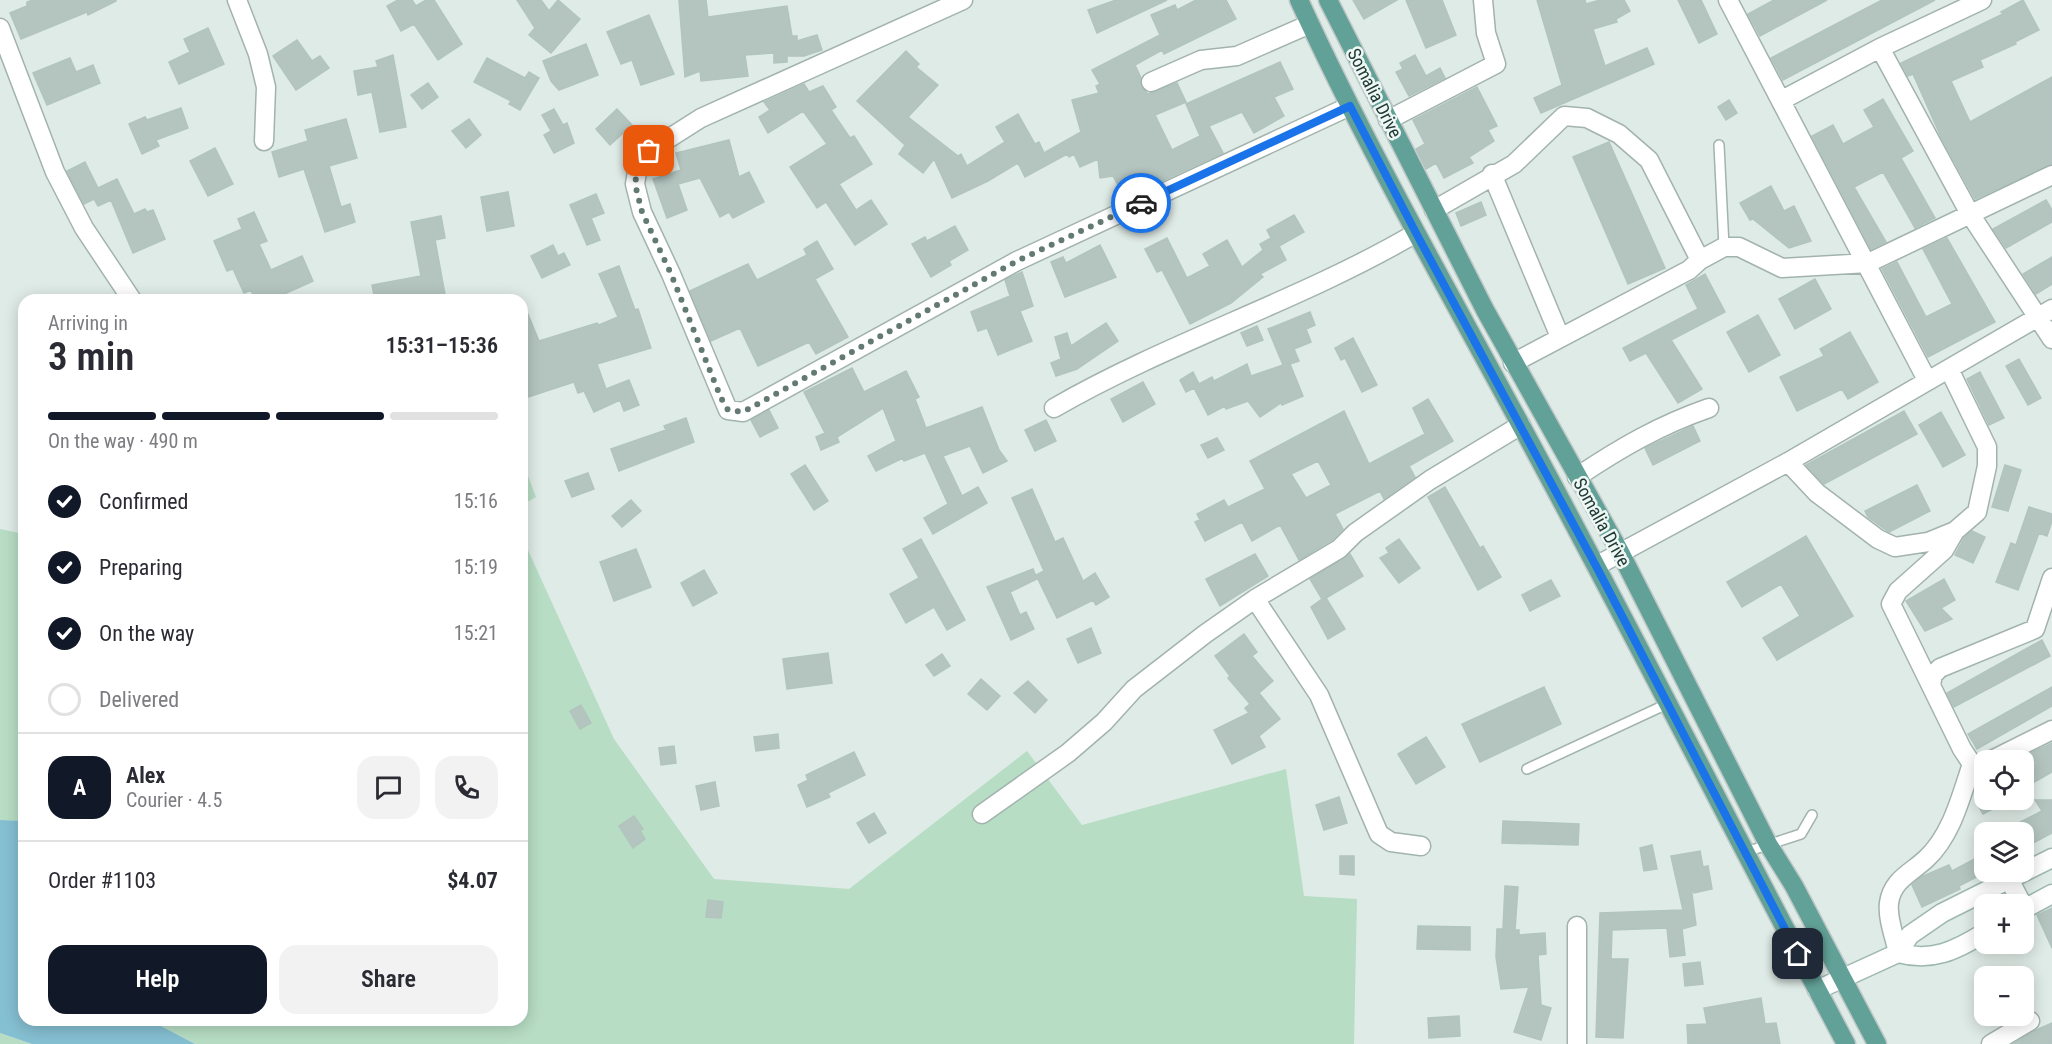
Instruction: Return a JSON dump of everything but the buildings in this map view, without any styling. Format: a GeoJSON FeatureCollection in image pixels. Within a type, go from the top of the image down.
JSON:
{"type":"FeatureCollection","features":[{"type":"Feature","properties":{"kind":"main road","name":"Somalia Drive"},"geometry":{"type":"LineString","coordinates":[[1299,0],[1350,106],[1416,233],[1596,566],[1743,853],[1846,1044]]}},
{"type":"Feature","properties":{"kind":"main road","name":"Somalia Drive"},"geometry":{"type":"LineString","coordinates":[[1328,0],[1513,363],[1620,552],[1768,844],[1877,1044]]}},
{"type":"Feature","properties":{"kind":"street"},"geometry":{"type":"LineString","coordinates":[[237,0],[258,54],[266,87],[264,141]]}},
{"type":"Feature","properties":{"kind":"street"},"geometry":{"type":"LineString","coordinates":[[963,0],[701,118],[649,151],[638,166],[635,184],[642,212],[671,274],[728,410],[743,412],[1017,261],[1350,106]]}},
{"type":"Feature","properties":{"kind":"street"},"geometry":{"type":"LineString","coordinates":[[1388,120],[1496,64],[1485,33],[1483,0]]}},
{"type":"Feature","properties":{"kind":"street"},"geometry":{"type":"LineString","coordinates":[[1782,100],[1880,48],[1982,0]]}},
{"type":"Feature","properties":{"kind":"street"},"geometry":{"type":"LineString","coordinates":[[1731,1],[1927,380]]}},
{"type":"Feature","properties":{"kind":"street"},"geometry":{"type":"LineString","coordinates":[[1151,82],[1201,60],[1236,56],[1310,24]]}},
{"type":"Feature","properties":{"kind":"street"},"geometry":{"type":"LineString","coordinates":[[0,28],[55,172],[84,228],[128,294]]}},
{"type":"Feature","properties":{"kind":"street"},"geometry":{"type":"LineString","coordinates":[[1880,48],[1970,214],[2045,313],[2052,339]]}},
{"type":"Feature","properties":{"kind":"street"},"geometry":{"type":"LineString","coordinates":[[1434,210],[1492,174],[1514,164],[1564,116],[1587,118],[1629,140],[1649,160],[1700,260]]}},
{"type":"Feature","properties":{"kind":"street"},"geometry":{"type":"LineString","coordinates":[[1492,174],[1560,338]]}},
{"type":"Feature","properties":{"kind":"street"},"geometry":{"type":"LineString","coordinates":[[1513,363],[1689,270],[1700,260],[1724,247],[1739,247],[1782,268],[1868,263],[2052,175]]}},
{"type":"Feature","properties":{"kind":"street"},"geometry":{"type":"LineString","coordinates":[[1054,408],[1107,377],[1361,265],[1416,233]]}},
{"type":"Feature","properties":{"kind":"street"},"geometry":{"type":"LineString","coordinates":[[1596,566],[1788,462],[2045,313]]}},
{"type":"Feature","properties":{"kind":"street"},"geometry":{"type":"LineString","coordinates":[[1788,462],[1817,493],[1871,534],[1895,547],[1928,542],[1955,531],[1977,512],[1987,466],[1987,447],[1949,369]]}},
{"type":"Feature","properties":{"kind":"street"},"geometry":{"type":"LineString","coordinates":[[1577,477],[1618,449],[1667,423],[1709,408]]}},
{"type":"Feature","properties":{"kind":"street"},"geometry":{"type":"LineString","coordinates":[[982,814],[1068,753],[1104,722],[1134,689],[1205,634],[1255,599],[1339,549],[1356,533],[1430,480],[1521,425]]}},
{"type":"Feature","properties":{"kind":"street"},"geometry":{"type":"LineString","coordinates":[[1955,531],[1944,550],[1898,591],[1891,604],[1931,685],[1974,757]]}},
{"type":"Feature","properties":{"kind":"street"},"geometry":{"type":"LineString","coordinates":[[1931,685],[1933,675],[1940,668],[2035,629],[2052,578]]}},
{"type":"Feature","properties":{"kind":"street"},"geometry":{"type":"LineString","coordinates":[[1255,599],[1318,695],[1379,834],[1391,842],[1421,846]]}},
{"type":"Feature","properties":{"kind":"street"},"geometry":{"type":"LineString","coordinates":[[2012,750],[2052,730]]}},
{"type":"Feature","properties":{"kind":"street"},"geometry":{"type":"LineString","coordinates":[[1898,953],[1888,904],[1892,891],[1898,881],[1928,858],[1954,820],[1974,773]]}},
{"type":"Feature","properties":{"kind":"street"},"geometry":{"type":"LineString","coordinates":[[2034,867],[2052,858]]}},
{"type":"Feature","properties":{"kind":"street"},"geometry":{"type":"LineString","coordinates":[[1817,990],[1898,953],[1910,935],[1925,923],[2003,882]]}},
{"type":"Feature","properties":{"kind":"street"},"geometry":{"type":"LineString","coordinates":[[2034,902],[2052,894]]}},
{"type":"Feature","properties":{"kind":"street"},"geometry":{"type":"LineString","coordinates":[[1576,1044],[1577,926]]}},
{"type":"Feature","properties":{"kind":"street"},"geometry":{"type":"LineString","coordinates":[[1898,953],[1917,958],[1932,956],[1961,947],[1974,939]]}},
{"type":"Feature","properties":{"kind":"street"},"geometry":{"type":"LineString","coordinates":[[1991,1044],[2023,1026]]}},
{"type":"Feature","properties":{"kind":"lane"},"geometry":{"type":"LineString","coordinates":[[1719,145],[1724,247]]}},
{"type":"Feature","properties":{"kind":"lane"},"geometry":{"type":"LineString","coordinates":[[1527,769],[1667,704]]}},
{"type":"Feature","properties":{"kind":"lane"},"geometry":{"type":"LineString","coordinates":[[1743,853],[1801,834],[1812,815]]}},
{"type":"Feature","properties":{"kind":"green space"},"geometry":{"type":"Polygon","coordinates":[[[528,476],[536,497],[528,502],[528,476]]]}},
{"type":"Feature","properties":{"kind":"green space"},"geometry":{"type":"Polygon","coordinates":[[[0,529],[18,533],[18,821],[0,820],[0,529]]]}},
{"type":"Feature","properties":{"kind":"green space"},"geometry":{"type":"Polygon","coordinates":[[[528,550],[614,739],[714,879],[849,889],[1027,751],[1082,825],[1286,769],[1304,896],[1357,899],[1354,1044],[195,1044],[161,1026],[528,1026],[528,550]]]}},
{"type":"Feature","properties":{"kind":"green space"},"geometry":{"type":"Polygon","coordinates":[[[0,1033],[32,1044],[0,1044],[0,1033]]]}},
{"type":"Feature","properties":{"kind":"water"},"geometry":{"type":"Polygon","coordinates":[[[0,820],[18,821],[18,1026],[161,1026],[195,1044],[32,1044],[0,1033],[0,820]]]}},
{"type":"Feature","properties":{"kind":"way so far"},"geometry":{"type":"LineString","coordinates":[[649,151],[638,166],[635,184],[642,212],[671,274],[721,398],[728,410],[743,412],[1017,261],[1141,203]]}},
{"type":"Feature","properties":{"kind":"route"},"geometry":{"type":"LineString","coordinates":[[1141,203],[1350,106],[1596,566],[1743,853],[1798,954]]}}]}
